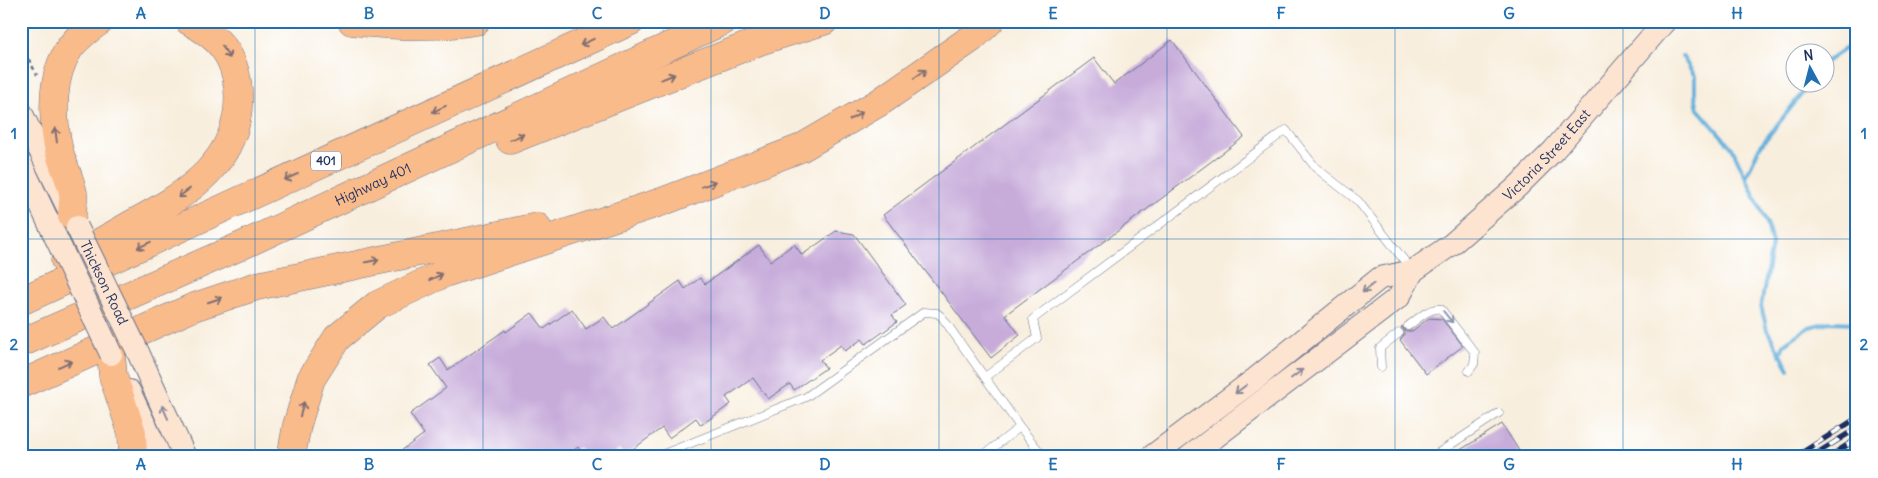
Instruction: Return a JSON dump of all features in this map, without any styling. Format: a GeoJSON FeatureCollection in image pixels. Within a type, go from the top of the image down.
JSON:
{"type":"FeatureCollection","features":[{"type":"Feature","properties":{"kind":"highway"},"geometry":{"type":"LineString","coordinates":[[74,222],[73,195],[58,146],[55,125],[55,96],[59,70],[69,49],[80,36],[100,21]]}},
{"type":"Feature","properties":{"kind":"highway"},"geometry":{"type":"LineString","coordinates":[[21,286],[170,204],[217,163],[233,132],[235,124],[238,96],[236,72],[223,47],[212,35],[189,21]]}},
{"type":"Feature","properties":{"kind":"highway"},"geometry":{"type":"LineString","coordinates":[[352,21],[383,25],[417,26],[476,21]]}},
{"type":"Feature","properties":{"kind":"highway","name":"401"},"geometry":{"type":"LineString","coordinates":[[21,301],[631,21]]}},
{"type":"Feature","properties":{"kind":"highway","name":"Highway 401"},"geometry":{"type":"LineString","coordinates":[[21,343],[244,245],[723,21]]}},
{"type":"Feature","properties":{"kind":"highway"},"geometry":{"type":"LineString","coordinates":[[244,245],[364,202],[552,122],[760,41],[824,21]]}},
{"type":"Feature","properties":{"kind":"highway"},"geometry":{"type":"LineString","coordinates":[[291,457],[297,424],[311,379],[337,338],[377,305],[445,273],[664,201],[801,148],[880,102],[972,38],[990,21]]}},
{"type":"Feature","properties":{"kind":"highway"},"geometry":{"type":"LineString","coordinates":[[21,384],[194,307],[257,286],[664,201]]}},
{"type":"Feature","properties":{"kind":"highway"},"geometry":{"type":"LineString","coordinates":[[124,352],[113,376],[132,433],[133,457]]}},
{"type":"Feature","properties":{"kind":"main road","name":"Victoria Street East"},"geometry":{"type":"LineString","coordinates":[[1151,457],[1255,379],[1380,278],[1413,271],[1452,244],[1523,181],[1553,151],[1665,21]]}},
{"type":"Feature","properties":{"kind":"main road","name":"Thickson Road"},"geometry":{"type":"LineString","coordinates":[[21,112],[74,222],[124,352],[160,457]]}},
{"type":"Feature","properties":{"kind":"main road","name":"Thickson Road"},"geometry":{"type":"LineString","coordinates":[[21,164],[56,238],[185,457]]}},
{"type":"Feature","properties":{"kind":"main road","name":"Victoria Street East"},"geometry":{"type":"LineString","coordinates":[[1189,457],[1399,297],[1413,271]]}},
{"type":"Feature","properties":{"kind":"lane"},"geometry":{"type":"LineString","coordinates":[[985,377],[1037,338],[1034,319],[1286,130],[1316,168],[1358,201],[1413,271]]}},
{"type":"Feature","properties":{"kind":"lane"},"geometry":{"type":"LineString","coordinates":[[1408,326],[1430,310],[1441,309],[1475,353],[1474,364],[1469,370]]}},
{"type":"Feature","properties":{"kind":"lane"},"geometry":{"type":"LineString","coordinates":[[656,457],[806,397],[924,312],[937,313],[942,317],[1020,427],[1044,457]]}},
{"type":"Feature","properties":{"kind":"lane"},"geometry":{"type":"LineString","coordinates":[[1381,367],[1380,348],[1399,333]]}},
{"type":"Feature","properties":{"kind":"lane"},"geometry":{"type":"LineString","coordinates":[[1432,457],[1499,413]]}},
{"type":"Feature","properties":{"kind":"lane"},"geometry":{"type":"LineString","coordinates":[[981,457],[1020,427]]}},
{"type":"Feature","properties":{"kind":"path"},"geometry":{"type":"LineString","coordinates":[[21,45],[37,76]]}},
{"type":"Feature","properties":{"kind":"building"},"geometry":{"type":"Polygon","coordinates":[[[1172,40],[1244,137],[1005,315],[1020,335],[991,358],[883,215],[1094,58],[1114,84],[1172,40]]]}},
{"type":"Feature","properties":{"kind":"building"},"geometry":{"type":"Polygon","coordinates":[[[836,231],[854,234],[906,305],[892,315],[897,322],[866,344],[862,339],[845,351],[841,345],[820,360],[826,368],[794,390],[790,384],[768,399],[753,378],[726,397],[731,404],[701,425],[696,418],[669,438],[662,428],[629,452],[623,454],[619,449],[610,457],[585,457],[578,447],[565,457],[393,457],[424,434],[410,414],[446,388],[430,365],[440,358],[448,370],[532,313],[544,329],[572,309],[586,329],[604,317],[613,329],[680,281],[685,289],[700,278],[705,284],[759,245],[770,261],[794,244],[802,255],[836,231]]]}},
{"type":"Feature","properties":{"kind":"building"},"geometry":{"type":"Polygon","coordinates":[[[1429,318],[1442,319],[1463,346],[1426,374],[1400,340],[1404,335],[1402,326],[1405,331],[1412,331],[1429,318]]]}},
{"type":"Feature","properties":{"kind":"building"},"geometry":{"type":"Polygon","coordinates":[[[1502,424],[1523,457],[1449,457],[1502,424]]]}},
{"type":"Feature","properties":{"kind":"waterway"},"geometry":{"type":"LineString","coordinates":[[1836,55],[1845,49],[1857,45]]}},
{"type":"Feature","properties":{"kind":"waterway"},"geometry":{"type":"LineString","coordinates":[[1682,56],[1695,76],[1695,95],[1698,109],[1732,148],[1767,223],[1772,244],[1761,306],[1767,330],[1789,369]]}},
{"type":"Feature","properties":{"kind":"waterway"},"geometry":{"type":"LineString","coordinates":[[1746,177],[1759,148],[1803,92]]}},
{"type":"Feature","properties":{"kind":"waterway"},"geometry":{"type":"LineString","coordinates":[[1780,356],[1784,344],[1809,327],[1829,322],[1857,323]]}},
{"type":"Feature","properties":{"kind":"railway"},"geometry":{"type":"LineString","coordinates":[[1795,457],[1857,418]]}},
{"type":"Feature","properties":{"kind":"railway"},"geometry":{"type":"LineString","coordinates":[[1811,457],[1857,428]]}},
{"type":"Feature","properties":{"kind":"railway"},"geometry":{"type":"LineString","coordinates":[[1828,457],[1857,439]]}},
{"type":"Feature","properties":{"kind":"railway"},"geometry":{"type":"LineString","coordinates":[[1843,457],[1857,448]]}}]}
